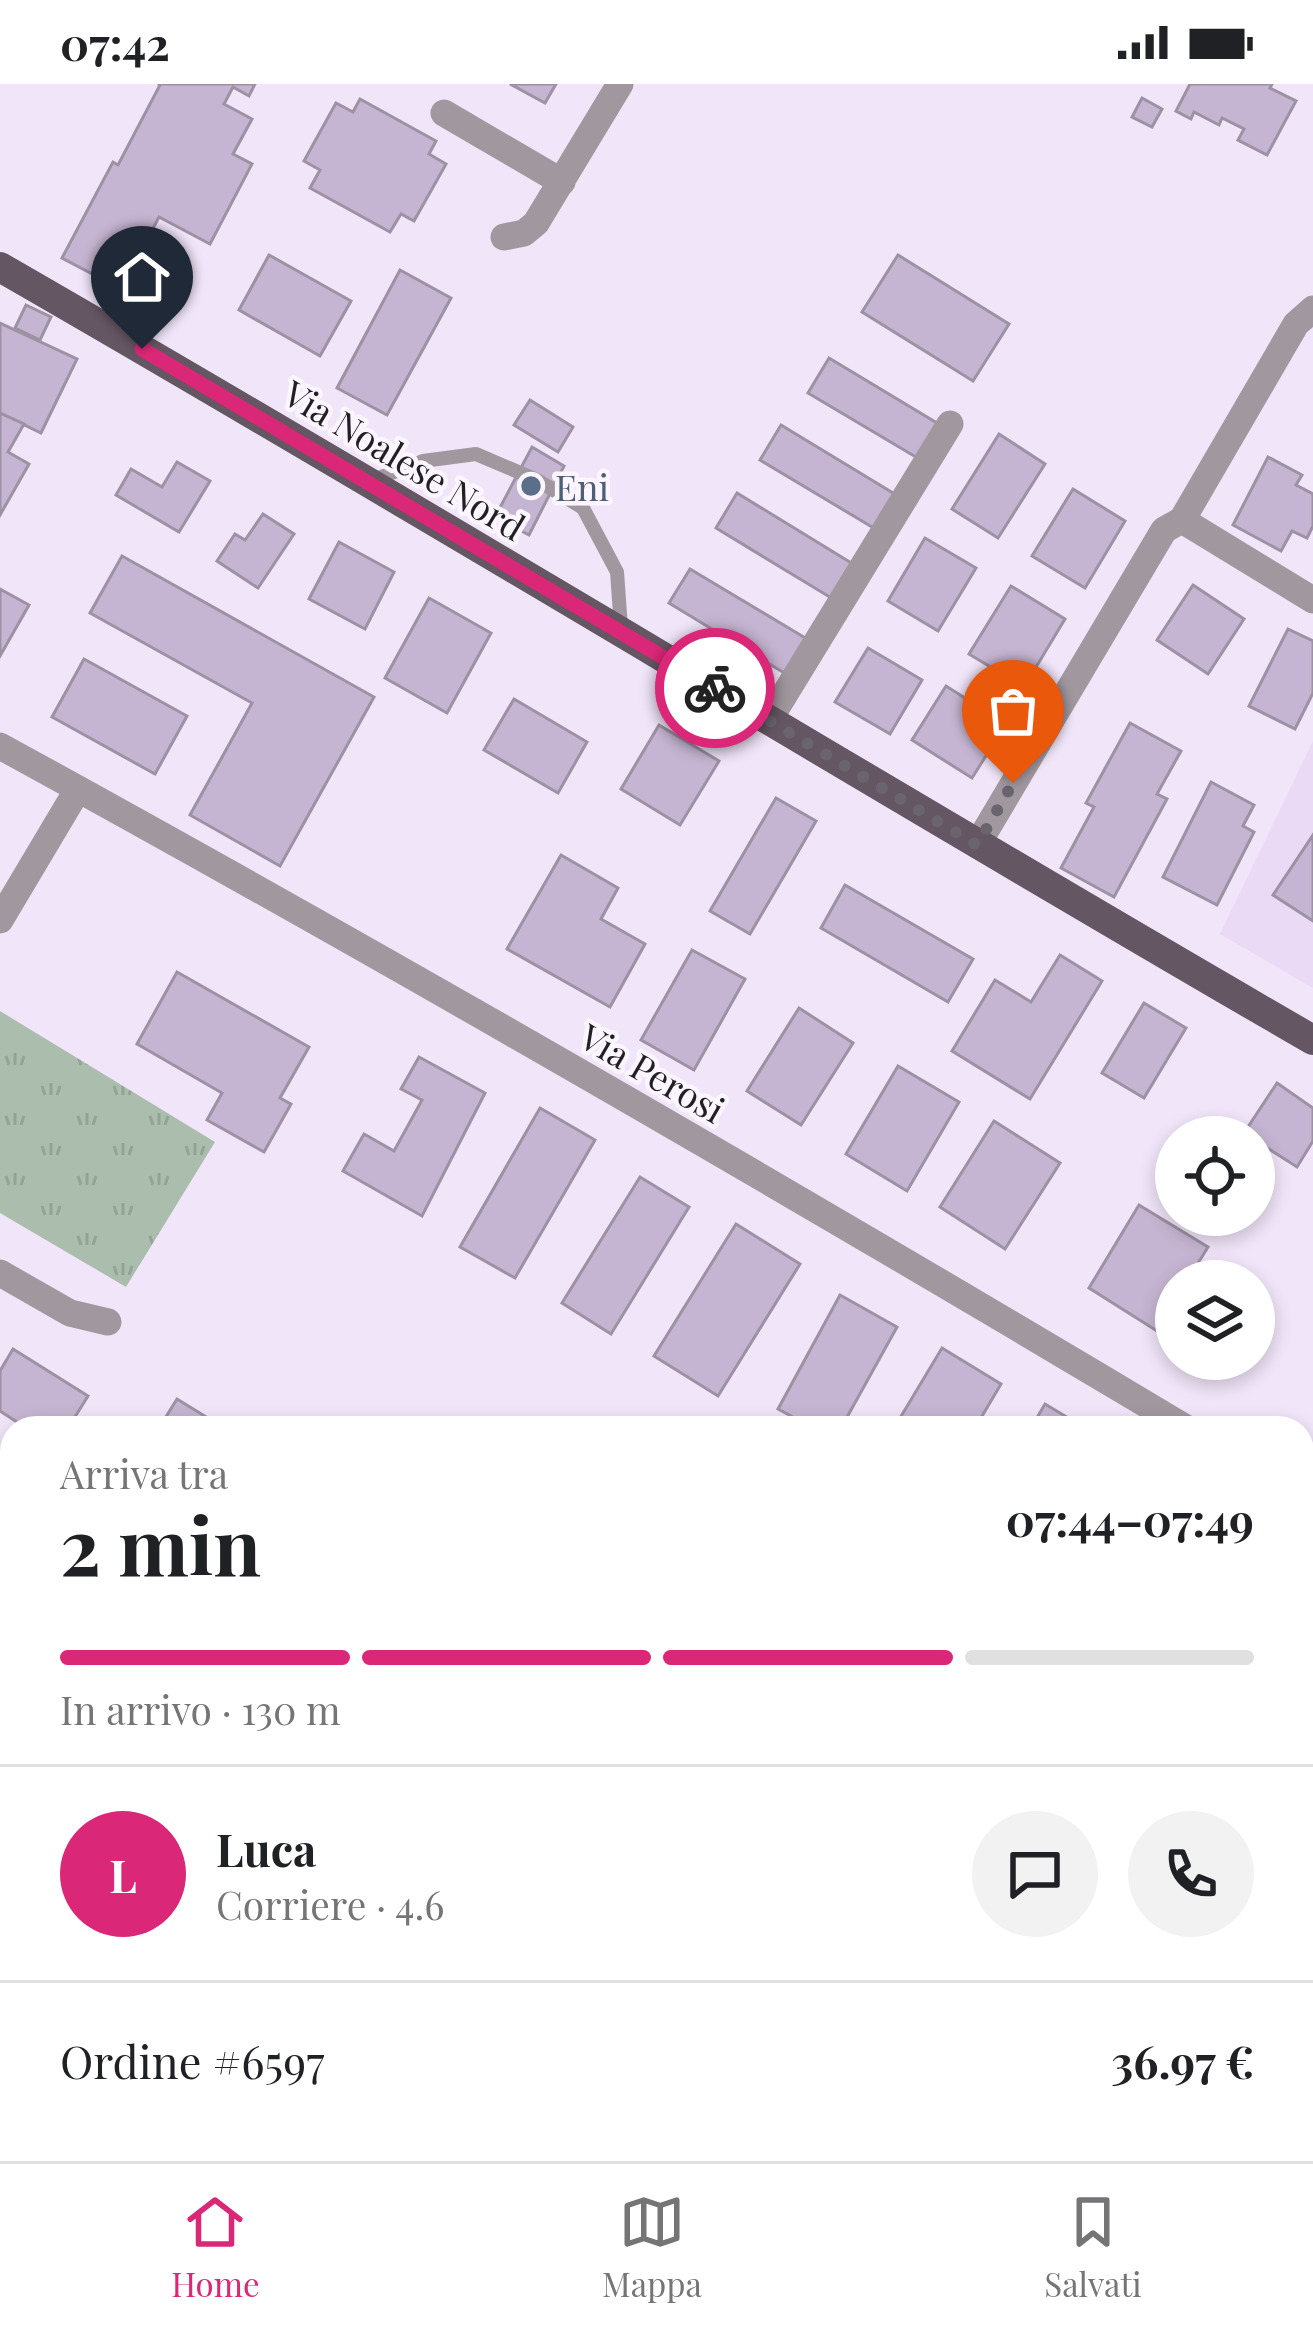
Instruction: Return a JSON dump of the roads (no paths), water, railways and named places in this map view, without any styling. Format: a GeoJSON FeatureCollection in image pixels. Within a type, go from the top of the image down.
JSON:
{"type":"FeatureCollection","features":[{"type":"Feature","properties":{"kind":"main road","name":"Via Noalese Nord"},"geometry":{"type":"LineString","coordinates":[[0,267],[1313,1040]]}},
{"type":"Feature","properties":{"kind":"street"},"geometry":{"type":"LineString","coordinates":[[504,237],[524,233],[536,223],[620,84]]}},
{"type":"Feature","properties":{"kind":"street"},"geometry":{"type":"LineString","coordinates":[[444,112],[562,182]]}},
{"type":"Feature","properties":{"kind":"street"},"geometry":{"type":"LineString","coordinates":[[977,845],[1164,530],[1182,520],[1296,324],[1313,309]]}},
{"type":"Feature","properties":{"kind":"street"},"geometry":{"type":"LineString","coordinates":[[769,720],[950,424]]}},
{"type":"Feature","properties":{"kind":"street"},"geometry":{"type":"LineString","coordinates":[[1182,520],[1313,600]]}},
{"type":"Feature","properties":{"kind":"street","name":"Via Perosi"},"geometry":{"type":"LineString","coordinates":[[0,746],[544,1051],[1166,1416]]}},
{"type":"Feature","properties":{"kind":"street"},"geometry":{"type":"LineString","coordinates":[[0,920],[78,789]]}},
{"type":"Feature","properties":{"kind":"street"},"geometry":{"type":"LineString","coordinates":[[0,1273],[70,1313],[108,1322]]}},
{"type":"Feature","properties":{"kind":"lane"},"geometry":{"type":"LineString","coordinates":[[368,482],[423,460],[476,454],[536,480],[583,508],[617,572],[622,633]]}},
{"type":"Feature","properties":{"kind":"place","name":"Eni"},"geometry":{"type":"Point","coordinates":[531,486]}}]}
